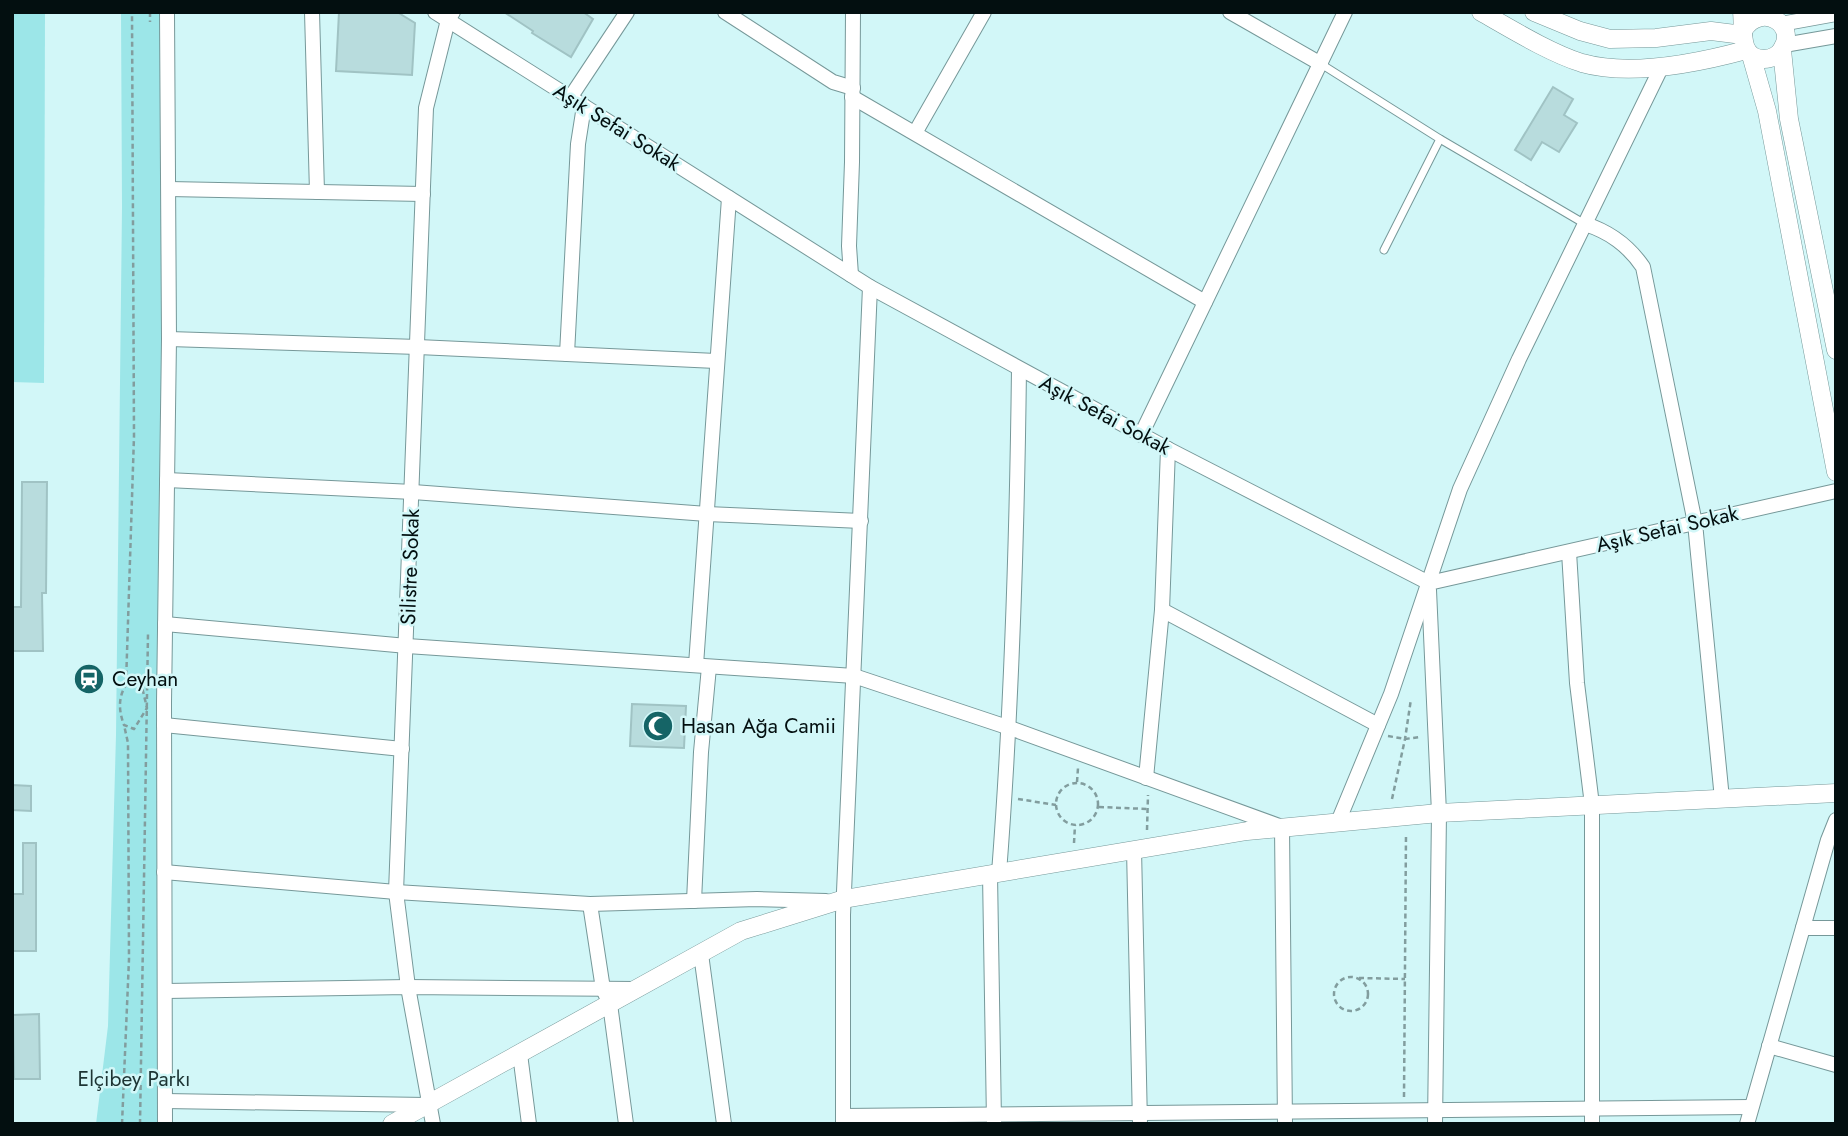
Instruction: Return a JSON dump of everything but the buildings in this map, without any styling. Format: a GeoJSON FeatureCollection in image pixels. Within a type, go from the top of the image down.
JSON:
{"type":"FeatureCollection","features":[{"type":"Feature","properties":{"kind":"street"},"geometry":{"type":"LineString","coordinates":[[165,1124],[164,725],[169,339],[167,12]]}},
{"type":"Feature","properties":{"kind":"street"},"geometry":{"type":"LineString","coordinates":[[312,12],[317,192]]}},
{"type":"Feature","properties":{"kind":"street"},"geometry":{"type":"LineString","coordinates":[[570,98],[627,12]]}},
{"type":"Feature","properties":{"kind":"street"},"geometry":{"type":"LineString","coordinates":[[724,12],[915,133],[1205,302]]}},
{"type":"Feature","properties":{"kind":"street"},"geometry":{"type":"LineString","coordinates":[[851,275],[849,246],[853,12]]}},
{"type":"Feature","properties":{"kind":"street"},"geometry":{"type":"LineString","coordinates":[[915,133],[984,12]]}},
{"type":"Feature","properties":{"kind":"street"},"geometry":{"type":"LineString","coordinates":[[1230,12],[1321,64]]}},
{"type":"Feature","properties":{"kind":"street"},"geometry":{"type":"LineString","coordinates":[[1141,435],[1345,12]]}},
{"type":"Feature","properties":{"kind":"street"},"geometry":{"type":"LineString","coordinates":[[1481,12],[1569,58],[1610,68],[1662,66],[1714,59],[1745,36],[1753,19],[1836,13]]}},
{"type":"Feature","properties":{"kind":"street"},"geometry":{"type":"LineString","coordinates":[[1534,12],[1580,31],[1610,39],[1656,38],[1711,31],[1745,36],[1764,60],[1772,58],[1783,47],[1836,36]]}},
{"type":"Feature","properties":{"kind":"street","name":"Aşık Sefai Sokak"},"geometry":{"type":"LineString","coordinates":[[445,15],[570,98],[870,287],[1141,435],[1429,583],[1836,491]]}},
{"type":"Feature","properties":{"kind":"street","name":"Silistre Sokak"},"geometry":{"type":"LineString","coordinates":[[433,1124],[408,987],[396,892],[426,108],[445,15]]}},
{"type":"Feature","properties":{"kind":"street"},"geometry":{"type":"LineString","coordinates":[[1777,19],[1786,35],[1783,47],[1789,119],[1836,350]]}},
{"type":"Feature","properties":{"kind":"street"},"geometry":{"type":"LineString","coordinates":[[1745,36],[1767,111],[1836,472]]}},
{"type":"Feature","properties":{"kind":"street"},"geometry":{"type":"LineString","coordinates":[[1338,822],[1391,694],[1461,489],[1519,359],[1662,66]]}},
{"type":"Feature","properties":{"kind":"street"},"geometry":{"type":"LineString","coordinates":[[567,354],[578,144],[584,106]]}},
{"type":"Feature","properties":{"kind":"street"},"geometry":{"type":"LineString","coordinates":[[169,189],[423,194]]}},
{"type":"Feature","properties":{"kind":"street"},"geometry":{"type":"LineString","coordinates":[[694,901],[707,514],[729,198]]}},
{"type":"Feature","properties":{"kind":"street"},"geometry":{"type":"LineString","coordinates":[[1585,224],[1605,231],[1623,243],[1643,267],[1695,523],[1722,799]]}},
{"type":"Feature","properties":{"kind":"street"},"geometry":{"type":"LineString","coordinates":[[870,287],[854,676],[839,900],[843,1120],[1285,1118],[1404,1111],[1435,1117],[1592,1116],[1751,1107]]}},
{"type":"Feature","properties":{"kind":"street"},"geometry":{"type":"LineString","coordinates":[[169,339],[418,346],[716,361]]}},
{"type":"Feature","properties":{"kind":"street"},"geometry":{"type":"LineString","coordinates":[[994,1119],[994,873],[1005,797],[1010,728],[1017,537],[1019,369]]}},
{"type":"Feature","properties":{"kind":"street"},"geometry":{"type":"LineString","coordinates":[[1147,779],[1162,610],[1168,449]]}},
{"type":"Feature","properties":{"kind":"street"},"geometry":{"type":"LineString","coordinates":[[167,480],[413,492],[707,514],[861,521]]}},
{"type":"Feature","properties":{"kind":"street"},"geometry":{"type":"LineString","coordinates":[[1569,552],[1577,683],[1592,805],[1592,1116]]}},
{"type":"Feature","properties":{"kind":"street"},"geometry":{"type":"LineString","coordinates":[[1429,583],[1438,813],[1435,1117]]}},
{"type":"Feature","properties":{"kind":"street"},"geometry":{"type":"LineString","coordinates":[[1162,610],[1378,725]]}},
{"type":"Feature","properties":{"kind":"street"},"geometry":{"type":"LineString","coordinates":[[165,624],[407,646],[854,676],[1010,728],[1283,827]]}},
{"type":"Feature","properties":{"kind":"street"},"geometry":{"type":"LineString","coordinates":[[164,725],[402,749]]}},
{"type":"Feature","properties":{"kind":"street"},"geometry":{"type":"LineString","coordinates":[[166,991],[408,987],[606,997],[636,989],[741,931],[839,900],[1141,848],[1247,831],[1399,816],[1836,793]]}},
{"type":"Feature","properties":{"kind":"street"},"geometry":{"type":"LineString","coordinates":[[1747,1124],[1836,820]]}},
{"type":"Feature","properties":{"kind":"street"},"geometry":{"type":"LineString","coordinates":[[1283,827],[1285,1118]]}},
{"type":"Feature","properties":{"kind":"street"},"geometry":{"type":"LineString","coordinates":[[1140,1119],[1141,848]]}},
{"type":"Feature","properties":{"kind":"street"},"geometry":{"type":"LineString","coordinates":[[164,872],[396,892],[590,904],[757,899],[839,900]]}},
{"type":"Feature","properties":{"kind":"street"},"geometry":{"type":"LineString","coordinates":[[590,904],[626,1124]]}},
{"type":"Feature","properties":{"kind":"street"},"geometry":{"type":"LineString","coordinates":[[1803,928],[1836,928]]}},
{"type":"Feature","properties":{"kind":"street"},"geometry":{"type":"LineString","coordinates":[[701,954],[724,1124]]}},
{"type":"Feature","properties":{"kind":"street"},"geometry":{"type":"LineString","coordinates":[[391,1124],[520,1054],[606,997]]}},
{"type":"Feature","properties":{"kind":"street"},"geometry":{"type":"LineString","coordinates":[[1769,1046],[1836,1065]]}},
{"type":"Feature","properties":{"kind":"street"},"geometry":{"type":"LineString","coordinates":[[520,1054],[529,1124]]}},
{"type":"Feature","properties":{"kind":"street"},"geometry":{"type":"LineString","coordinates":[[165,1101],[429,1104]]}},
{"type":"Feature","properties":{"kind":"lane"},"geometry":{"type":"LineString","coordinates":[[1321,64],[1440,139],[1585,224]]}},
{"type":"Feature","properties":{"kind":"lane"},"geometry":{"type":"LineString","coordinates":[[1384,250],[1440,139]]}},
{"type":"Feature","properties":{"kind":"path"},"geometry":{"type":"LineString","coordinates":[[126,684],[134,436],[132,12]]}},
{"type":"Feature","properties":{"kind":"path"},"geometry":{"type":"LineString","coordinates":[[150,12],[150,25]]}},
{"type":"Feature","properties":{"kind":"path"},"geometry":{"type":"LineString","coordinates":[[140,1124],[148,635]]}},
{"type":"Feature","properties":{"kind":"path"},"geometry":{"type":"LineString","coordinates":[[122,1124],[130,959],[128,743],[119,711],[121,690],[131,677],[142,687],[147,708],[134,729],[124,725]]}},
{"type":"Feature","properties":{"kind":"path"},"geometry":{"type":"LineString","coordinates":[[1391,694],[1411,699],[1405,739],[1392,792],[1399,816],[1405,979],[1404,1111]]}},
{"type":"Feature","properties":{"kind":"path"},"geometry":{"type":"LineString","coordinates":[[1141,848],[1148,810],[1147,779]]}},
{"type":"Feature","properties":{"kind":"path"},"geometry":{"type":"LineString","coordinates":[[1077,782],[1088,785],[1098,800],[1099,807],[1092,820],[1082,825],[1074,825],[1062,819],[1056,805],[1062,790],[1077,782]]}},
{"type":"Feature","properties":{"kind":"path"},"geometry":{"type":"LineString","coordinates":[[1005,797],[1056,805]]}},
{"type":"Feature","properties":{"kind":"path"},"geometry":{"type":"LineString","coordinates":[[1099,807],[1148,810]]}},
{"type":"Feature","properties":{"kind":"path"},"geometry":{"type":"LineString","coordinates":[[1356,978],[1365,983],[1368,1001],[1360,1010],[1346,1011],[1334,1000],[1336,986],[1345,978],[1356,978],[1405,979]]}},
{"type":"Feature","properties":{"kind":"green space"},"geometry":{"type":"Polygon","coordinates":[[[12,12],[45,12],[44,383],[12,382],[12,12]]]}},
{"type":"Feature","properties":{"kind":"green space","name":"Elçibey Parkı"},"geometry":{"type":"Polygon","coordinates":[[[121,12],[167,12],[165,1124],[96,1124],[108,1026],[116,735],[122,207],[121,12]]]}},
{"type":"Feature","properties":{"kind":"place","name":"Ceyhan"},"geometry":{"type":"Point","coordinates":[89,679]}},
{"type":"Feature","properties":{"kind":"place","name":"Hasan Ağa Camii"},"geometry":{"type":"Point","coordinates":[658,726]}}]}
